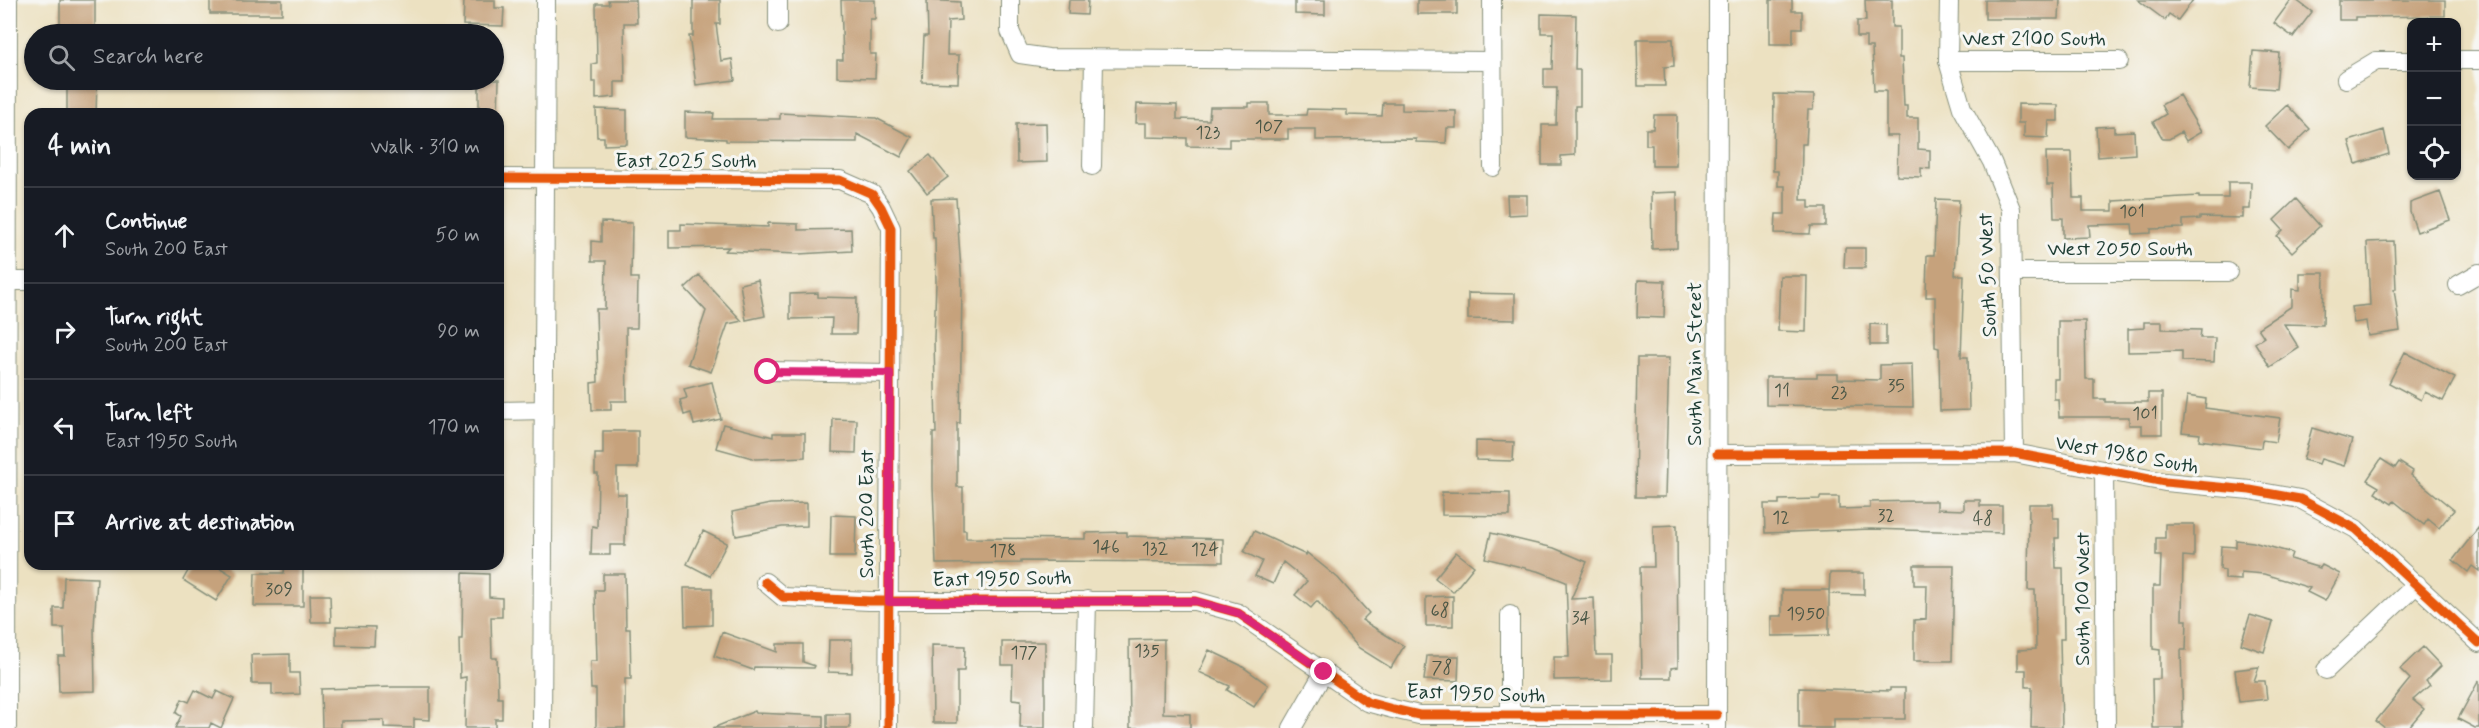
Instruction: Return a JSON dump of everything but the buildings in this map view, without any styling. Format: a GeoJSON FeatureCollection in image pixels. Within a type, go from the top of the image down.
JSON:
{"type":"FeatureCollection","features":[{"type":"Feature","properties":{"kind":"street"},"geometry":{"type":"LineString","coordinates":[[7,728],[4,281],[8,0]]}},
{"type":"Feature","properties":{"kind":"street"},"geometry":{"type":"LineString","coordinates":[[542,728],[546,0]]}},
{"type":"Feature","properties":{"kind":"street"},"geometry":{"type":"LineString","coordinates":[[778,0],[778,24]]}},
{"type":"Feature","properties":{"kind":"street"},"geometry":{"type":"LineString","coordinates":[[1010,0],[1010,31],[1020,54],[1048,58],[1492,61]]}},
{"type":"Feature","properties":{"kind":"street"},"geometry":{"type":"LineString","coordinates":[[1492,0],[1493,167]]}},
{"type":"Feature","properties":{"kind":"street","name":"South Main Street"},"geometry":{"type":"LineString","coordinates":[[1717,721],[1718,0]]}},
{"type":"Feature","properties":{"kind":"street","name":"South 50 West"},"geometry":{"type":"LineString","coordinates":[[1949,0],[1948,61],[1962,108],[1992,162],[2011,209],[2014,453]]}},
{"type":"Feature","properties":{"kind":"street"},"geometry":{"type":"LineString","coordinates":[[1092,166],[1094,59]]}},
{"type":"Feature","properties":{"kind":"street"},"geometry":{"type":"LineString","coordinates":[[2461,60],[2479,60]]}},
{"type":"Feature","properties":{"kind":"street","name":"West 2100 South"},"geometry":{"type":"LineString","coordinates":[[1948,61],[2119,61]]}},
{"type":"Feature","properties":{"kind":"street"},"geometry":{"type":"LineString","coordinates":[[2346,79],[2376,61],[2407,61]]}},
{"type":"Feature","properties":{"kind":"street","name":"East 2025 South"},"geometry":{"type":"LineString","coordinates":[[504,178],[840,180],[872,194]]}},
{"type":"Feature","properties":{"kind":"street","name":"South 200 East"},"geometry":{"type":"LineString","coordinates":[[872,194],[891,228],[888,728]]}},
{"type":"Feature","properties":{"kind":"street","name":"West 2050 South"},"geometry":{"type":"LineString","coordinates":[[2012,272],[2228,272]]}},
{"type":"Feature","properties":{"kind":"street"},"geometry":{"type":"LineString","coordinates":[[2458,285],[2479,273]]}},
{"type":"Feature","properties":{"kind":"street"},"geometry":{"type":"LineString","coordinates":[[4,281],[24,281]]}},
{"type":"Feature","properties":{"kind":"street"},"geometry":{"type":"LineString","coordinates":[[768,372],[890,373]]}},
{"type":"Feature","properties":{"kind":"street"},"geometry":{"type":"LineString","coordinates":[[504,411],[544,410]]}},
{"type":"Feature","properties":{"kind":"street","name":"West 1980 South"},"geometry":{"type":"LineString","coordinates":[[1717,454],[2014,453],[2165,482],[2250,490],[2300,499],[2356,529],[2479,643]]}},
{"type":"Feature","properties":{"kind":"street","name":"South 100 West"},"geometry":{"type":"LineString","coordinates":[[2104,470],[2106,728]]}},
{"type":"Feature","properties":{"kind":"street","name":"East 1950 South"},"geometry":{"type":"LineString","coordinates":[[765,582],[783,597],[889,602],[1195,601],[1238,613],[1367,702],[1393,710],[1419,715],[1510,715],[1717,721]]}},
{"type":"Feature","properties":{"kind":"street"},"geometry":{"type":"LineString","coordinates":[[2326,670],[2417,584]]}},
{"type":"Feature","properties":{"kind":"street"},"geometry":{"type":"LineString","coordinates":[[1084,728],[1087,600]]}},
{"type":"Feature","properties":{"kind":"street"},"geometry":{"type":"LineString","coordinates":[[1510,615],[1510,715]]}},
{"type":"Feature","properties":{"kind":"street"},"geometry":{"type":"LineString","coordinates":[[1292,728],[1324,672]]}},
{"type":"Feature","properties":{"kind":"cycle path"},"geometry":{"type":"LineString","coordinates":[[504,178],[840,180],[872,194],[891,228],[888,728]]}},
{"type":"Feature","properties":{"kind":"cycle path"},"geometry":{"type":"LineString","coordinates":[[1717,454],[2014,453],[2165,482],[2250,490],[2300,499],[2356,529],[2479,643]]}},
{"type":"Feature","properties":{"kind":"cycle path"},"geometry":{"type":"LineString","coordinates":[[765,582],[783,597],[869,601],[1195,601],[1238,613],[1367,702],[1419,715],[1717,715]]}},
{"type":"Feature","properties":{"kind":"route"},"geometry":{"type":"LineString","coordinates":[[768,372],[890,373],[889,602],[1195,601],[1238,613],[1324,672]]}}]}
